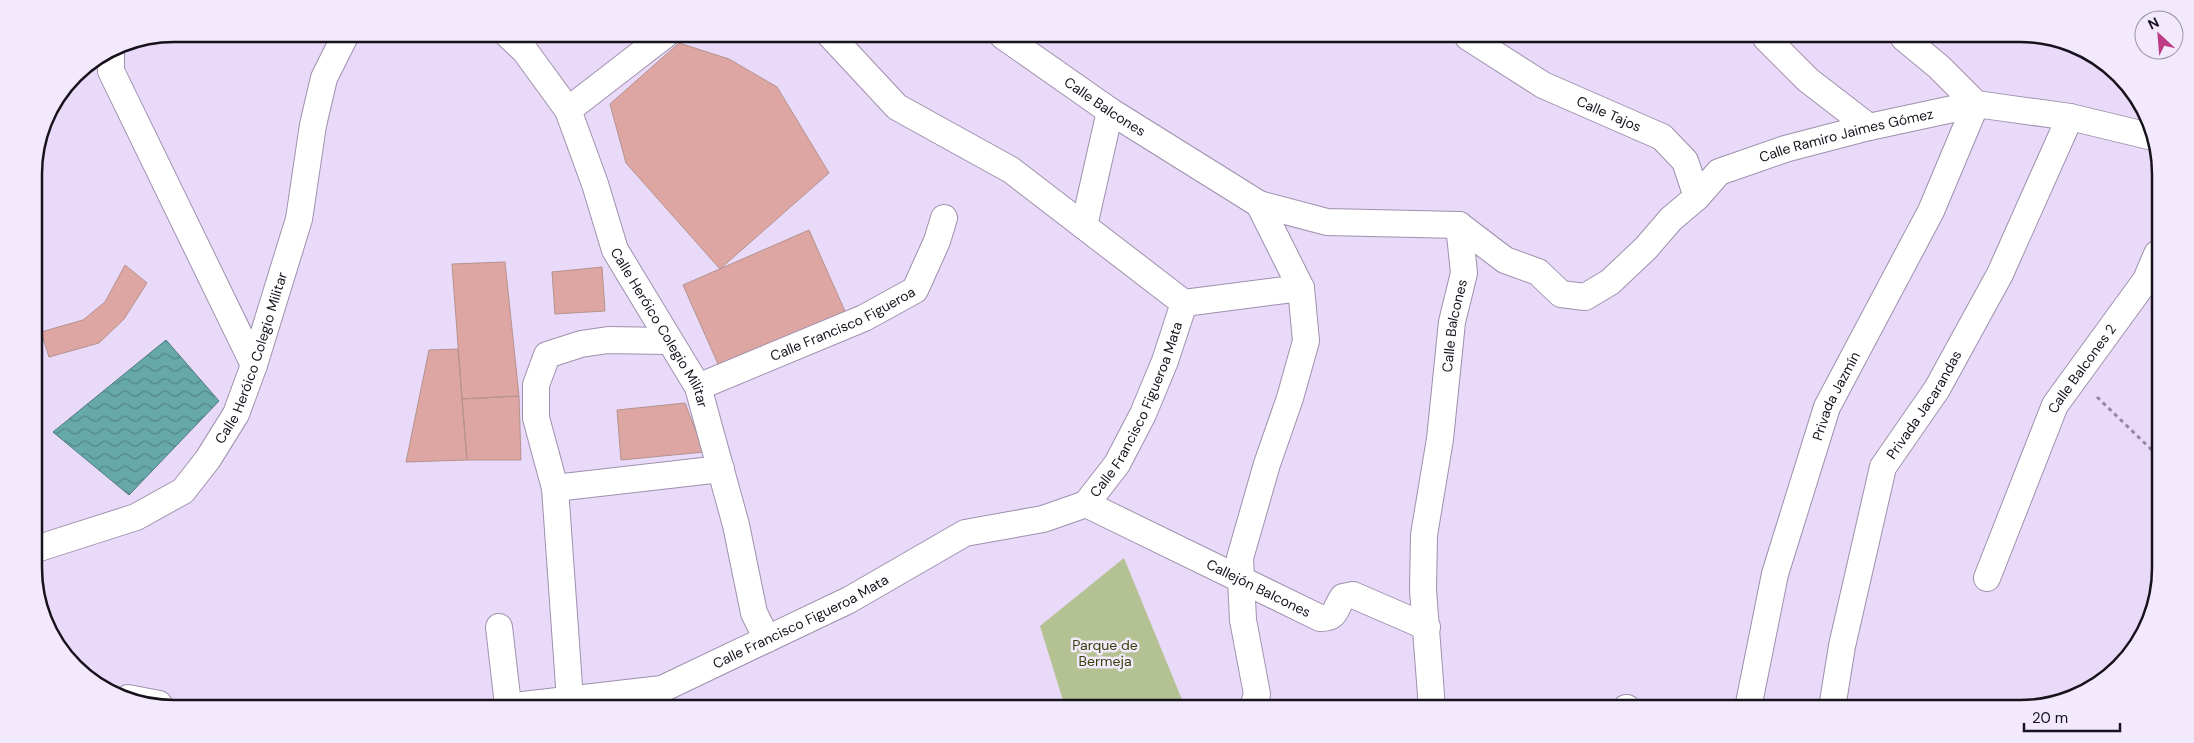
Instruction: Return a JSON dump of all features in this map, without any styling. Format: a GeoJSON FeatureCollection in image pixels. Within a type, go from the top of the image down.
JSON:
{"type":"FeatureCollection","features":[{"type":"Feature","properties":{"kind":"street","name":"Calle Heróico Colegio Militar"},"geometry":{"type":"LineString","coordinates":[[42,547],[136,516],[184,491],[208,459],[236,414],[254,365],[299,220],[313,125],[324,78],[342,42]]}},
{"type":"Feature","properties":{"kind":"street","name":"Calle Heróico Colegio Militar"},"geometry":{"type":"LineString","coordinates":[[515,42],[524,51],[568,110],[595,184],[615,250],[668,341],[698,387],[738,534],[754,613],[767,639]]}},
{"type":"Feature","properties":{"kind":"street"},"geometry":{"type":"LineString","coordinates":[[568,110],[656,42]]}},
{"type":"Feature","properties":{"kind":"street","name":"Calle Francisco Figueroa Mata"},"geometry":{"type":"LineString","coordinates":[[570,700],[662,689],[849,600],[965,533],[1043,519],[1086,504],[1117,464],[1143,414],[1165,361],[1184,303],[1010,170],[897,107],[836,42]]}},
{"type":"Feature","properties":{"kind":"street","name":"Calle Balcones"},"geometry":{"type":"LineString","coordinates":[[1012,42],[1110,111],[1259,204],[1327,222],[1459,225],[1464,273],[1452,322],[1440,439],[1424,535],[1423,590],[1432,700]]}},
{"type":"Feature","properties":{"kind":"street","name":"Calle Tajos"},"geometry":{"type":"LineString","coordinates":[[1476,42],[1543,85],[1662,137],[1685,161],[1697,197]]}},
{"type":"Feature","properties":{"kind":"street"},"geometry":{"type":"LineString","coordinates":[[1770,42],[1808,80],[1869,126]]}},
{"type":"Feature","properties":{"kind":"street"},"geometry":{"type":"LineString","coordinates":[[1909,42],[1939,67],[1976,104],[2070,117],[2146,135]]}},
{"type":"Feature","properties":{"kind":"street"},"geometry":{"type":"LineString","coordinates":[[111,59],[110,71],[128,103],[254,365]]}},
{"type":"Feature","properties":{"kind":"street","name":"Calle Ramiro Jaimes Gómez"},"geometry":{"type":"LineString","coordinates":[[1697,197],[1719,172],[1785,149],[1869,126],[1976,104]]}},
{"type":"Feature","properties":{"kind":"street","name":"Privada Jazmín"},"geometry":{"type":"LineString","coordinates":[[1750,700],[1775,574],[1827,407],[1931,211],[1976,104]]}},
{"type":"Feature","properties":{"kind":"street"},"geometry":{"type":"LineString","coordinates":[[1084,226],[1110,111]]}},
{"type":"Feature","properties":{"kind":"street","name":"Privada Jacarandas"},"geometry":{"type":"LineString","coordinates":[[1833,700],[1842,646],[1883,467],[1937,389],[2000,274],[2070,117]]}},
{"type":"Feature","properties":{"kind":"street"},"geometry":{"type":"LineString","coordinates":[[1459,225],[1505,260],[1538,272],[1561,294],[1585,297],[1610,282],[1646,248],[1671,219],[1697,197]]}},
{"type":"Feature","properties":{"kind":"street"},"geometry":{"type":"LineString","coordinates":[[1255,700],[1257,694],[1243,620],[1240,558],[1267,464],[1290,398],[1306,341],[1301,288],[1259,204]]}},
{"type":"Feature","properties":{"kind":"street","name":"Calle Francisco Figueroa"},"geometry":{"type":"LineString","coordinates":[[698,387],[864,318],[915,290],[937,241],[944,218]]}},
{"type":"Feature","properties":{"kind":"street","name":"Calle Balcones 2"},"geometry":{"type":"LineString","coordinates":[[1987,578],[2055,405],[2146,280],[2152,266]]}},
{"type":"Feature","properties":{"kind":"street"},"geometry":{"type":"LineString","coordinates":[[1184,303],[1301,288]]}},
{"type":"Feature","properties":{"kind":"street"},"geometry":{"type":"LineString","coordinates":[[570,700],[555,488],[536,418],[536,385],[547,355],[581,344],[608,340],[668,341]]}},
{"type":"Feature","properties":{"kind":"street"},"geometry":{"type":"LineString","coordinates":[[555,488],[721,469]]}},
{"type":"Feature","properties":{"kind":"street","name":"Callejón Balcones"},"geometry":{"type":"LineString","coordinates":[[1086,504],[1320,618],[1328,618],[1334,614],[1343,597],[1353,595],[1427,627]]}},
{"type":"Feature","properties":{"kind":"street"},"geometry":{"type":"LineString","coordinates":[[499,627],[507,700]]}},
{"type":"Feature","properties":{"kind":"path"},"geometry":{"type":"LineString","coordinates":[[2075,376],[2152,450]]}},
{"type":"Feature","properties":{"kind":"green space","name":"Parque de Bermeja"},"geometry":{"type":"Polygon","coordinates":[[[1124,558],[1182,700],[1063,700],[1040,626],[1124,558]]]}},
{"type":"Feature","properties":{"kind":"water"},"geometry":{"type":"Polygon","coordinates":[[[166,340],[219,401],[129,495],[53,432],[166,340]]]}},
{"type":"Feature","properties":{"kind":"building"},"geometry":{"type":"Polygon","coordinates":[[[679,43],[729,59],[777,87],[829,173],[720,269],[626,163],[610,104],[679,43]]]}},
{"type":"Feature","properties":{"kind":"building"},"geometry":{"type":"Polygon","coordinates":[[[809,230],[848,318],[722,373],[683,285],[809,230]]]}},
{"type":"Feature","properties":{"kind":"building"},"geometry":{"type":"Polygon","coordinates":[[[505,262],[519,396],[462,399],[452,264],[505,262]]]}},
{"type":"Feature","properties":{"kind":"building"},"geometry":{"type":"Polygon","coordinates":[[[125,265],[147,283],[124,319],[99,343],[49,357],[43,332],[83,320],[105,302],[125,265]]]}},
{"type":"Feature","properties":{"kind":"building"},"geometry":{"type":"Polygon","coordinates":[[[602,267],[605,311],[555,314],[552,272],[602,267]]]}},
{"type":"Feature","properties":{"kind":"building"},"geometry":{"type":"Polygon","coordinates":[[[458,349],[467,460],[406,462],[429,350],[458,349]]]}},
{"type":"Feature","properties":{"kind":"building"},"geometry":{"type":"Polygon","coordinates":[[[519,396],[521,460],[467,460],[462,399],[519,396]]]}},
{"type":"Feature","properties":{"kind":"building"},"geometry":{"type":"Polygon","coordinates":[[[685,403],[704,452],[621,460],[617,410],[685,403]]]}}]}
